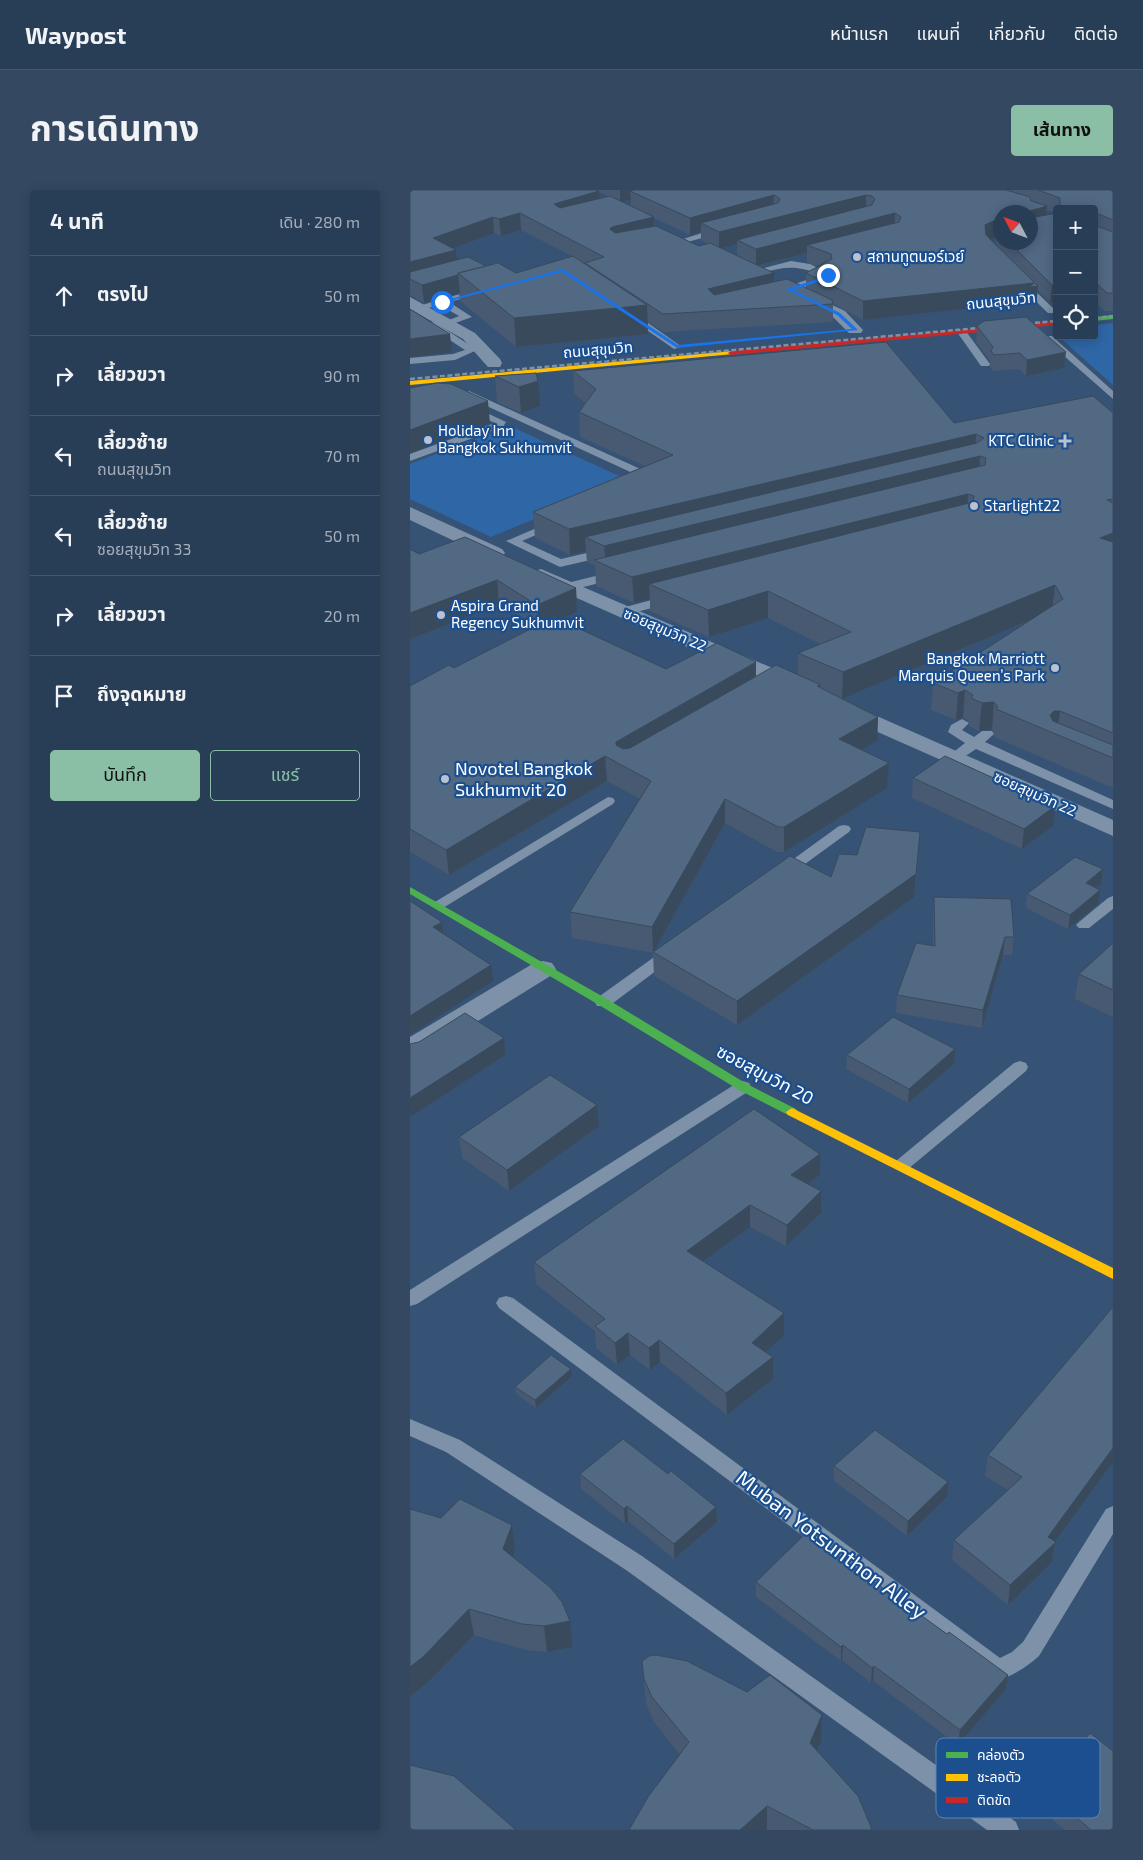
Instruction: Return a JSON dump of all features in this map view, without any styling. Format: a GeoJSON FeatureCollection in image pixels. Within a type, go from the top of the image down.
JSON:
{"type":"FeatureCollection","features":[{"type":"Feature","properties":{"kind":"main road"},"geometry":{"type":"LineString","coordinates":[[1098,308],[1113,306]]}},
{"type":"Feature","properties":{"kind":"main road","name":"ถนนสุขุมวิท"},"geometry":{"type":"LineString","coordinates":[[410,370],[962,332],[1053,311]]}},
{"type":"Feature","properties":{"kind":"main road","name":"ถนนสุขุมวิท"},"geometry":{"type":"LineString","coordinates":[[413,382],[439,380],[503,365],[856,330],[1029,317],[1053,322]]}},
{"type":"Feature","properties":{"kind":"main road"},"geometry":{"type":"LineString","coordinates":[[1098,319],[1113,318]]}},
{"type":"Feature","properties":{"kind":"main road","name":"ซอยสุขุมวิท 20"},"geometry":{"type":"LineString","coordinates":[[410,890],[543,969],[603,1002],[743,1087],[902,1165],[1113,1274]]}},
{"type":"Feature","properties":{"kind":"street"},"geometry":{"type":"LineString","coordinates":[[679,243],[708,251]]}},
{"type":"Feature","properties":{"kind":"street"},"geometry":{"type":"LineString","coordinates":[[736,264],[757,271],[789,290],[838,314],[856,330]]}},
{"type":"Feature","properties":{"kind":"street"},"geometry":{"type":"LineString","coordinates":[[414,307],[469,336],[503,365]]}},
{"type":"Feature","properties":{"kind":"street","name":"ซอยสุขุมวิท 22"},"geometry":{"type":"LineString","coordinates":[[410,513],[622,612],[769,684],[822,699],[1113,829]]}},
{"type":"Feature","properties":{"kind":"street"},"geometry":{"type":"LineString","coordinates":[[410,1050],[543,969]]}},
{"type":"Feature","properties":{"kind":"lane"},"geometry":{"type":"LineString","coordinates":[[679,243],[729,228]]}},
{"type":"Feature","properties":{"kind":"lane"},"geometry":{"type":"LineString","coordinates":[[757,271],[810,258]]}},
{"type":"Feature","properties":{"kind":"lane"},"geometry":{"type":"LineString","coordinates":[[789,290],[820,280],[828,275],[807,264],[790,263]]}},
{"type":"Feature","properties":{"kind":"lane"},"geometry":{"type":"LineString","coordinates":[[1016,277],[1053,310]]}},
{"type":"Feature","properties":{"kind":"lane"},"geometry":{"type":"LineString","coordinates":[[414,307],[442,302],[488,289]]}},
{"type":"Feature","properties":{"kind":"lane"},"geometry":{"type":"LineString","coordinates":[[442,302],[467,317],[446,323]]}},
{"type":"Feature","properties":{"kind":"lane"},"geometry":{"type":"LineString","coordinates":[[410,361],[455,357],[472,350],[414,307]]}},
{"type":"Feature","properties":{"kind":"lane"},"geometry":{"type":"LineString","coordinates":[[622,310],[677,347]]}},
{"type":"Feature","properties":{"kind":"lane"},"geometry":{"type":"LineString","coordinates":[[1029,317],[1113,396]]}},
{"type":"Feature","properties":{"kind":"lane"},"geometry":{"type":"LineString","coordinates":[[962,332],[985,364]]}},
{"type":"Feature","properties":{"kind":"lane"},"geometry":{"type":"LineString","coordinates":[[439,380],[659,481],[640,488]]}},
{"type":"Feature","properties":{"kind":"lane"},"geometry":{"type":"LineString","coordinates":[[413,382],[423,394]]}},
{"type":"Feature","properties":{"kind":"lane"},"geometry":{"type":"LineString","coordinates":[[410,458],[499,425],[501,422],[459,403]]}},
{"type":"Feature","properties":{"kind":"lane"},"geometry":{"type":"LineString","coordinates":[[488,550],[567,518]]}},
{"type":"Feature","properties":{"kind":"lane"},"geometry":{"type":"LineString","coordinates":[[512,541],[560,563]]}},
{"type":"Feature","properties":{"kind":"lane"},"geometry":{"type":"LineString","coordinates":[[538,573],[560,563],[618,549]]}},
{"type":"Feature","properties":{"kind":"lane"},"geometry":{"type":"LineString","coordinates":[[567,587],[624,573]]}},
{"type":"Feature","properties":{"kind":"lane"},"geometry":{"type":"LineString","coordinates":[[622,612],[679,597]]}},
{"type":"Feature","properties":{"kind":"lane"},"geometry":{"type":"LineString","coordinates":[[962,723],[956,728],[955,732],[975,743],[1113,805]]}},
{"type":"Feature","properties":{"kind":"lane"},"geometry":{"type":"LineString","coordinates":[[952,758],[987,734]]}},
{"type":"Feature","properties":{"kind":"lane"},"geometry":{"type":"LineString","coordinates":[[438,905],[608,801]]}},
{"type":"Feature","properties":{"kind":"lane"},"geometry":{"type":"LineString","coordinates":[[772,881],[844,830]]}},
{"type":"Feature","properties":{"kind":"lane"},"geometry":{"type":"LineString","coordinates":[[1084,924],[1113,901]]}},
{"type":"Feature","properties":{"kind":"lane"},"geometry":{"type":"LineString","coordinates":[[603,1002],[683,944]]}},
{"type":"Feature","properties":{"kind":"lane"},"geometry":{"type":"LineString","coordinates":[[902,1165],[1020,1067]]}},
{"type":"Feature","properties":{"kind":"lane"},"geometry":{"type":"LineString","coordinates":[[410,1299],[743,1087]]}},
{"type":"Feature","properties":{"kind":"lane","name":"Muban Yotsunthon Alley"},"geometry":{"type":"LineString","coordinates":[[506,1303],[999,1670],[1020,1659],[1031,1649],[1113,1515]]}},
{"type":"Feature","properties":{"kind":"lane"},"geometry":{"type":"LineString","coordinates":[[410,1427],[453,1446],[634,1563],[936,1779]]}},
{"type":"Feature","properties":{"kind":"lane"},"geometry":{"type":"LineString","coordinates":[[990,1818],[1007,1830]]}},
{"type":"Feature","properties":{"kind":"shaded area"},"geometry":{"type":"Polygon","coordinates":[[[1113,323],[1113,385],[1062,340],[1098,340],[1098,325],[1113,323]]]}},
{"type":"Feature","properties":{"kind":"shaded area"},"geometry":{"type":"Polygon","coordinates":[[[510,426],[628,480],[491,537],[410,499],[410,464],[510,426]]]}},
{"type":"Feature","properties":{"kind":"building"},"geometry":{"type":"Polygon","coordinates":[[[410,190],[597,190],[599,191],[554,204],[560,208],[610,196],[654,217],[612,227],[610,229],[615,233],[656,226],[699,246],[710,243],[774,273],[708,289],[714,295],[787,279],[832,300],[833,304],[663,314],[585,263],[604,257],[520,213],[499,219],[493,217],[433,238],[456,250],[410,262],[410,190]]]}},
{"type":"Feature","properties":{"kind":"building"},"geometry":{"type":"Polygon","coordinates":[[[1006,190],[1030,197],[1031,201],[1047,206],[1038,209],[1038,205],[993,205],[993,221],[985,225],[986,235],[993,242],[993,250],[1001,250],[1038,286],[1029,287],[1034,283],[863,301],[806,273],[832,259],[831,254],[807,245],[899,222],[901,217],[895,213],[756,249],[737,240],[872,205],[875,199],[872,196],[866,195],[719,232],[701,223],[778,203],[780,199],[774,195],[690,218],[630,191],[1006,190]]]}},
{"type":"Feature","properties":{"kind":"building"},"geometry":{"type":"Polygon","coordinates":[[[1038,190],[1113,190],[1113,220],[1098,214],[1098,205],[1060,205],[1060,198],[1038,190]]]}},
{"type":"Feature","properties":{"kind":"building"},"geometry":{"type":"Polygon","coordinates":[[[1053,214],[1053,285],[1017,250],[1038,250],[1038,217],[1053,214]]]}},
{"type":"Feature","properties":{"kind":"building"},"geometry":{"type":"Polygon","coordinates":[[[1098,226],[1113,232],[1113,293],[1107,293],[1098,285],[1098,226]]]}},
{"type":"Feature","properties":{"kind":"building"},"geometry":{"type":"Polygon","coordinates":[[[573,256],[647,305],[514,318],[458,273],[498,263],[516,273],[573,256]]]}},
{"type":"Feature","properties":{"kind":"building"},"geometry":{"type":"Polygon","coordinates":[[[468,257],[486,266],[422,285],[410,279],[410,272],[468,257]]]}},
{"type":"Feature","properties":{"kind":"building"},"geometry":{"type":"Polygon","coordinates":[[[410,309],[450,334],[410,339],[410,309]]]}},
{"type":"Feature","properties":{"kind":"building"},"geometry":{"type":"Polygon","coordinates":[[[1026,317],[1066,352],[1027,360],[1020,353],[994,355],[991,351],[993,347],[977,326],[984,321],[1026,317]]]}},
{"type":"Feature","properties":{"kind":"building"},"geometry":{"type":"Polygon","coordinates":[[[886,342],[954,423],[1093,396],[1113,413],[1113,499],[1107,500],[1113,503],[1113,533],[1100,538],[1113,542],[1113,733],[1060,711],[1054,711],[1050,715],[1053,721],[1113,745],[1113,758],[996,709],[998,707],[994,702],[982,703],[971,698],[973,695],[965,690],[958,693],[933,683],[1063,599],[1055,585],[843,672],[798,653],[851,632],[768,591],[708,610],[649,584],[973,502],[974,496],[968,494],[632,577],[594,560],[985,465],[986,458],[980,456],[604,546],[585,537],[977,443],[984,438],[976,434],[569,529],[533,512],[673,455],[579,412],[596,389],[573,371],[886,342]]]}},
{"type":"Feature","properties":{"kind":"building"},"geometry":{"type":"Polygon","coordinates":[[[536,373],[538,381],[519,387],[495,376],[536,373]]]}},
{"type":"Feature","properties":{"kind":"building"},"geometry":{"type":"Polygon","coordinates":[[[437,383],[451,384],[488,401],[410,430],[410,388],[437,383]]]}},
{"type":"Feature","properties":{"kind":"building"},"geometry":{"type":"Polygon","coordinates":[[[465,537],[576,588],[537,605],[497,580],[410,613],[410,549],[419,554],[465,537]]]}},
{"type":"Feature","properties":{"kind":"building"},"geometry":{"type":"Polygon","coordinates":[[[554,617],[666,669],[717,643],[756,662],[616,742],[616,745],[623,749],[630,748],[776,665],[821,685],[817,686],[878,717],[839,739],[889,763],[784,827],[778,827],[725,799],[652,927],[570,912],[651,781],[605,756],[446,850],[410,829],[410,686],[449,665],[454,668],[554,617]]]}},
{"type":"Feature","properties":{"kind":"building"},"geometry":{"type":"Polygon","coordinates":[[[945,756],[1055,806],[1024,829],[913,778],[945,756]]]}},
{"type":"Feature","properties":{"kind":"building"},"geometry":{"type":"Polygon","coordinates":[[[866,827],[920,832],[916,874],[737,1001],[653,952],[790,856],[831,877],[839,854],[857,855],[866,827]]]}},
{"type":"Feature","properties":{"kind":"building"},"geometry":{"type":"Polygon","coordinates":[[[1075,857],[1103,869],[1086,883],[1100,890],[1070,915],[1027,894],[1075,857]]]}},
{"type":"Feature","properties":{"kind":"building"},"geometry":{"type":"Polygon","coordinates":[[[934,897],[1011,899],[1014,937],[1005,937],[983,1010],[897,995],[916,943],[935,946],[934,897]]]}},
{"type":"Feature","properties":{"kind":"building"},"geometry":{"type":"Polygon","coordinates":[[[410,901],[442,922],[433,927],[491,965],[410,1016],[410,901]]]}},
{"type":"Feature","properties":{"kind":"building"},"geometry":{"type":"Polygon","coordinates":[[[1113,943],[1113,990],[1079,974],[1113,943]]]}},
{"type":"Feature","properties":{"kind":"building"},"geometry":{"type":"Polygon","coordinates":[[[465,1013],[504,1038],[410,1098],[410,1044],[419,1042],[465,1013]]]}},
{"type":"Feature","properties":{"kind":"building"},"geometry":{"type":"Polygon","coordinates":[[[893,1017],[955,1049],[909,1089],[847,1055],[893,1017]]]}},
{"type":"Feature","properties":{"kind":"building"},"geometry":{"type":"Polygon","coordinates":[[[550,1075],[597,1105],[507,1170],[459,1137],[550,1075]]]}},
{"type":"Feature","properties":{"kind":"building"},"geometry":{"type":"Polygon","coordinates":[[[754,1109],[820,1154],[791,1175],[821,1191],[787,1225],[750,1205],[687,1251],[784,1313],[752,1343],[773,1357],[726,1393],[659,1340],[649,1348],[628,1333],[615,1343],[595,1326],[605,1319],[534,1262],[754,1109]]]}},
{"type":"Feature","properties":{"kind":"building"},"geometry":{"type":"Polygon","coordinates":[[[1113,1307],[1113,1448],[1048,1537],[1056,1542],[1010,1585],[954,1540],[1022,1477],[988,1455],[1113,1307]]]}},
{"type":"Feature","properties":{"kind":"building"},"geometry":{"type":"Polygon","coordinates":[[[551,1355],[571,1369],[535,1400],[515,1387],[551,1355]]]}},
{"type":"Feature","properties":{"kind":"building"},"geometry":{"type":"Polygon","coordinates":[[[875,1430],[948,1482],[908,1521],[834,1466],[875,1430]]]}},
{"type":"Feature","properties":{"kind":"building"},"geometry":{"type":"Polygon","coordinates":[[[623,1439],[668,1474],[671,1471],[716,1507],[674,1544],[627,1506],[624,1509],[580,1474],[623,1439]]]}},
{"type":"Feature","properties":{"kind":"building"},"geometry":{"type":"Polygon","coordinates":[[[460,1499],[512,1525],[503,1549],[550,1587],[562,1602],[570,1621],[544,1626],[522,1624],[469,1609],[423,1657],[410,1667],[410,1509],[441,1518],[460,1499]]]}},
{"type":"Feature","properties":{"kind":"building"},"geometry":{"type":"Polygon","coordinates":[[[806,1533],[947,1634],[949,1632],[1008,1675],[960,1730],[874,1666],[872,1668],[843,1645],[841,1647],[756,1582],[806,1533]]]}},
{"type":"Feature","properties":{"kind":"building"},"geometry":{"type":"Polygon","coordinates":[[[656,1655],[687,1661],[747,1692],[770,1675],[822,1715],[810,1743],[858,1796],[871,1830],[813,1830],[767,1806],[740,1830],[629,1830],[648,1797],[689,1742],[652,1697],[644,1679],[642,1661],[649,1656],[656,1655]]]}},
{"type":"Feature","properties":{"kind":"building"},"geometry":{"type":"Polygon","coordinates":[[[1090,1733],[1096,1738],[1086,1738],[1090,1733]]]}},
{"type":"Feature","properties":{"kind":"building"},"geometry":{"type":"Polygon","coordinates":[[[1100,1741],[1113,1751],[1113,1830],[1091,1830],[1077,1818],[1100,1818],[1100,1741]]]}},
{"type":"Feature","properties":{"kind":"building"},"geometry":{"type":"Polygon","coordinates":[[[410,1765],[454,1776],[516,1830],[410,1830],[410,1765]]]}},
{"type":"Feature","properties":{"kind":"railway"},"geometry":{"type":"LineString","coordinates":[[1098,318],[1113,316]]}},
{"type":"Feature","properties":{"kind":"railway"},"geometry":{"type":"LineString","coordinates":[[1020,324],[1053,321]]}},
{"type":"Feature","properties":{"kind":"railway"},"geometry":{"type":"LineString","coordinates":[[410,379],[990,327]]}},
{"type":"Feature","properties":{"kind":"traffic: fast"},"geometry":{"type":"LineString","coordinates":[[1098,319],[1113,317]]}},
{"type":"Feature","properties":{"kind":"traffic: fast"},"geometry":{"type":"LineString","coordinates":[[410,890],[603,1002],[743,1087],[792,1112]]}},
{"type":"Feature","properties":{"kind":"traffic: slow"},"geometry":{"type":"LineString","coordinates":[[410,383],[731,353]]}},
{"type":"Feature","properties":{"kind":"traffic: slow"},"geometry":{"type":"LineString","coordinates":[[792,1112],[1113,1274]]}},
{"type":"Feature","properties":{"kind":"traffic: jam"},"geometry":{"type":"LineString","coordinates":[[731,353],[1053,323]]}},
{"type":"Feature","properties":{"kind":"place","name":"สถานทูตนอร์เวย์"},"geometry":{"type":"Point","coordinates":[857,257]}},
{"type":"Feature","properties":{"kind":"place","name":"Holiday Inn Bangkok Sukhumvit"},"geometry":{"type":"Point","coordinates":[428,440]}},
{"type":"Feature","properties":{"kind":"place","name":"KTC Clinic"},"geometry":{"type":"Point","coordinates":[1065,441]}},
{"type":"Feature","properties":{"kind":"place","name":"Starlight22"},"geometry":{"type":"Point","coordinates":[974,506]}},
{"type":"Feature","properties":{"kind":"place","name":"Aspira Grand Regency Sukhumvit"},"geometry":{"type":"Point","coordinates":[441,615]}},
{"type":"Feature","properties":{"kind":"place","name":"Bangkok Marriott Marquis Queen’s Park"},"geometry":{"type":"Point","coordinates":[1055,668]}},
{"type":"Feature","properties":{"kind":"place","name":"Novotel Bangkok Sukhumvit 20"},"geometry":{"type":"Point","coordinates":[445,779]}},
{"type":"Feature","properties":{"kind":"route"},"geometry":{"type":"LineString","coordinates":[[442,302],[563,270],[677,347],[856,330],[838,314],[788,289],[820,280],[828,275]]}}]}
